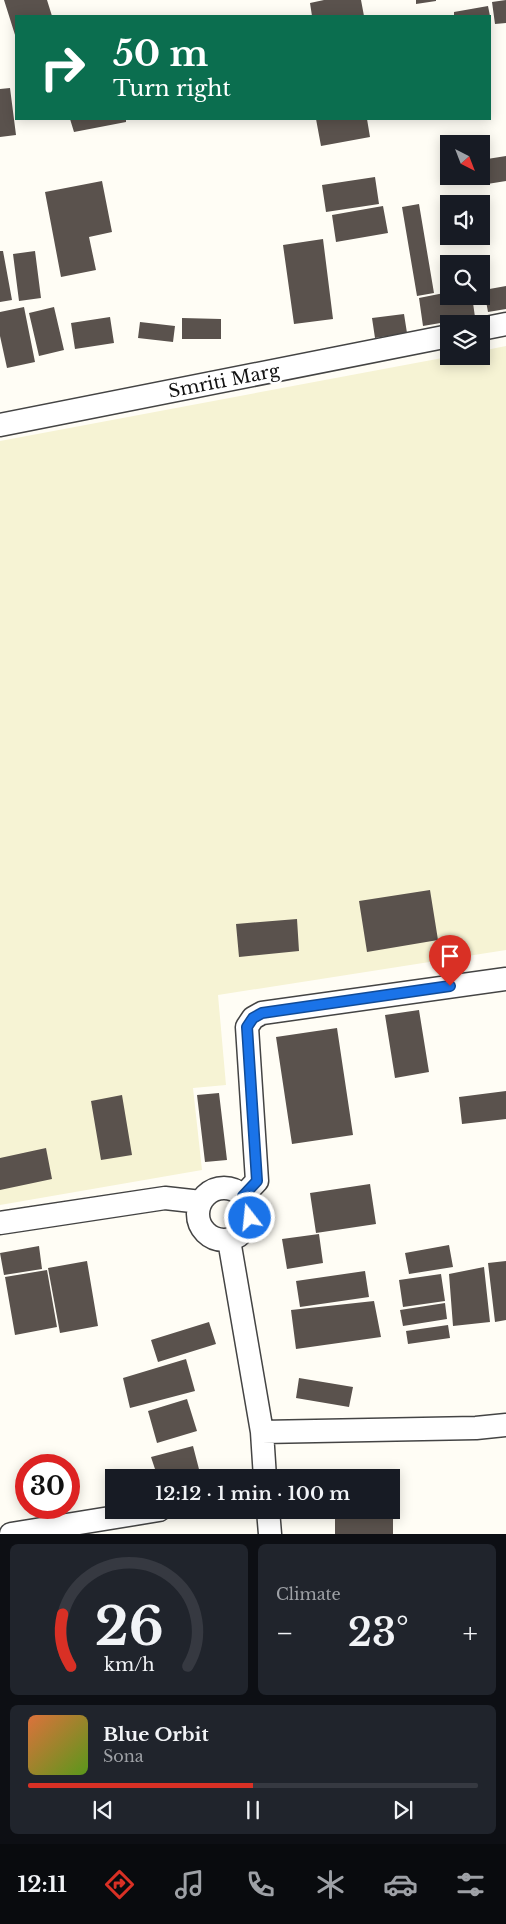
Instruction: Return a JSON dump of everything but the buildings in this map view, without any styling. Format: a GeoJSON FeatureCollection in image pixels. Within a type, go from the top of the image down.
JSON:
{"type":"FeatureCollection","features":[{"type":"Feature","properties":{"kind":"street"},"geometry":{"type":"LineString","coordinates":[[490,327],[506,324]]}},
{"type":"Feature","properties":{"kind":"street","name":"Smriti Marg"},"geometry":{"type":"LineString","coordinates":[[0,426],[440,338]]}},
{"type":"Feature","properties":{"kind":"street"},"geometry":{"type":"LineString","coordinates":[[243,1196],[257,1181],[247,1027],[253,1018],[262,1013],[506,978]]}},
{"type":"Feature","properties":{"kind":"street"},"geometry":{"type":"LineString","coordinates":[[220,1188],[229,1188],[243,1196],[248,1202],[250,1218],[243,1232],[229,1240],[221,1241],[206,1234],[198,1219],[198,1210],[205,1195],[220,1188]]}},
{"type":"Feature","properties":{"kind":"street"},"geometry":{"type":"LineString","coordinates":[[0,1223],[165,1198],[201,1202]]}},
{"type":"Feature","properties":{"kind":"street"},"geometry":{"type":"LineString","coordinates":[[229,1240],[262,1432],[265,1469]]}},
{"type":"Feature","properties":{"kind":"street"},"geometry":{"type":"LineString","coordinates":[[262,1432],[476,1428],[506,1425]]}},
{"type":"Feature","properties":{"kind":"street"},"geometry":{"type":"LineString","coordinates":[[11,1534],[105,1519]]}},
{"type":"Feature","properties":{"kind":"street"},"geometry":{"type":"LineString","coordinates":[[269,1519],[270,1534]]}},
{"type":"Feature","properties":{"kind":"shaded area"},"geometry":{"type":"Polygon","coordinates":[[[506,346],[506,950],[218,995],[226,1085],[193,1088],[202,1170],[0,1205],[0,441],[440,358],[440,365],[490,365],[490,349],[506,346]]]}},
{"type":"Feature","properties":{"kind":"route"},"geometry":{"type":"LineString","coordinates":[[250,1218],[248,1202],[243,1196],[257,1181],[247,1027],[253,1018],[262,1013],[450,986]]}}]}
